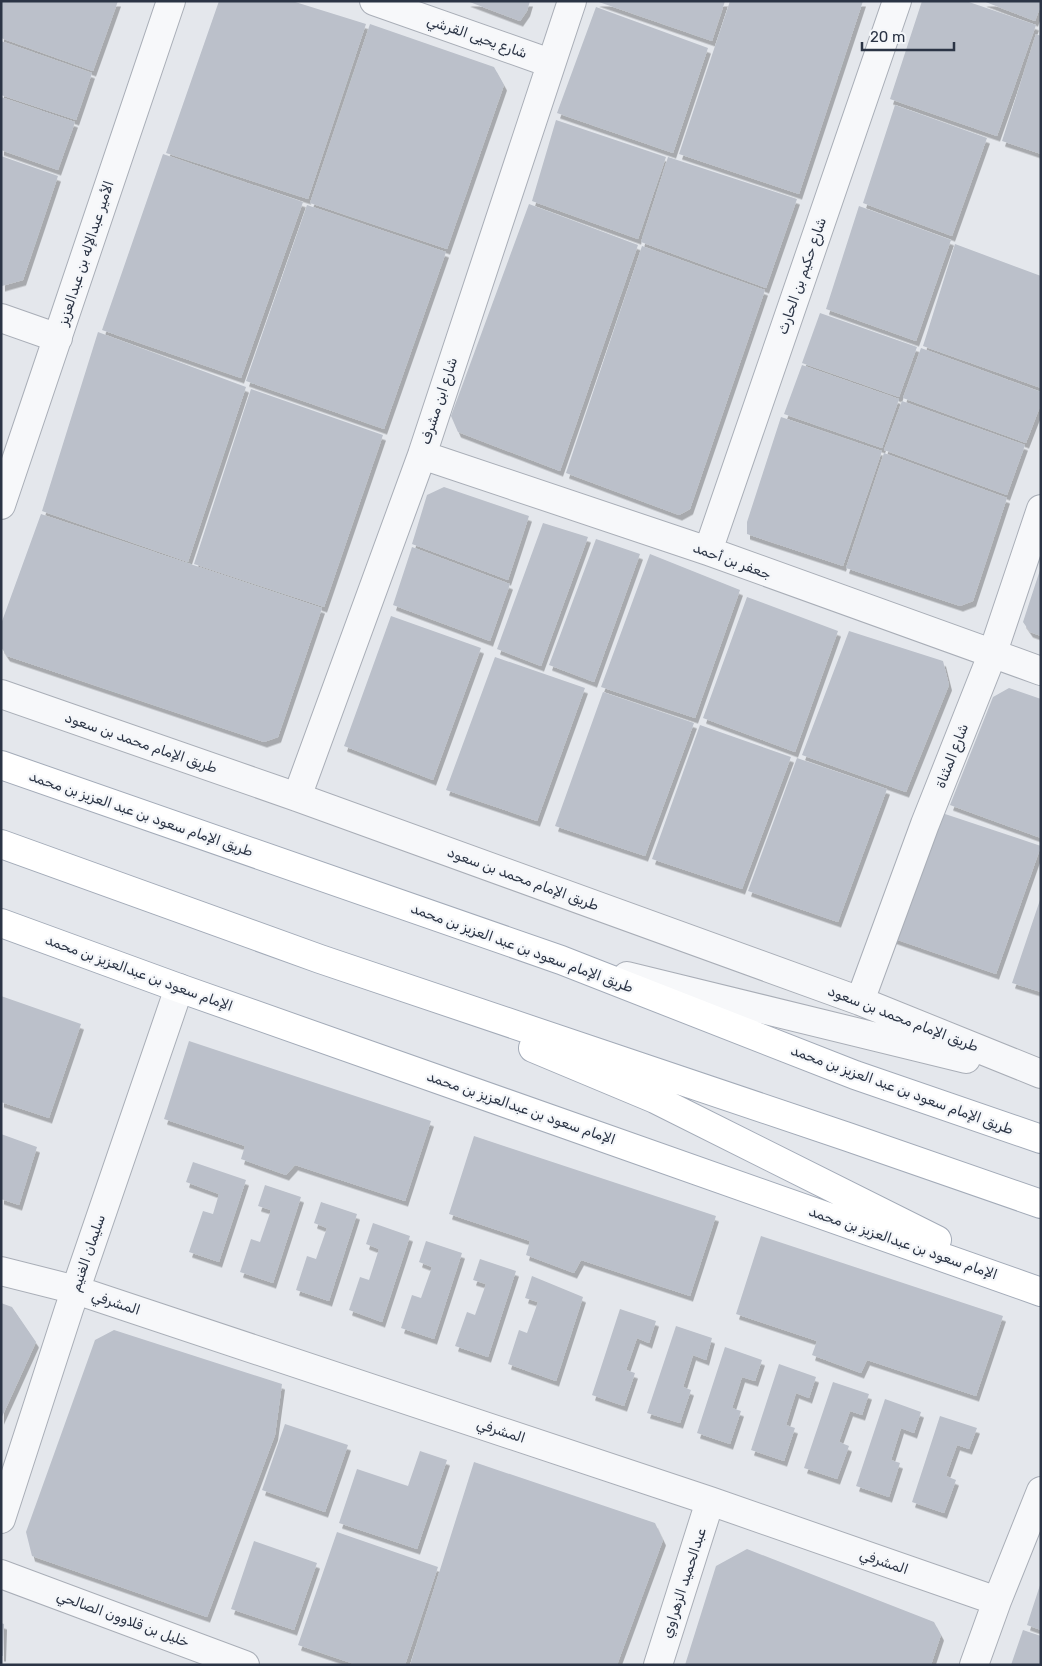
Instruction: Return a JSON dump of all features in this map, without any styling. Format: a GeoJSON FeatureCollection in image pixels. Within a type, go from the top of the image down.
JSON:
{"type":"FeatureCollection","features":[{"type":"Feature","properties":{"kind":"main road","name":"طريق الإمام سعود بن عبد العزيز بن محمد"},"geometry":{"type":"LineString","coordinates":[[1,765],[561,960],[855,1075],[1041,1139]]}},
{"type":"Feature","properties":{"kind":"main road"},"geometry":{"type":"LineString","coordinates":[[1,844],[320,959],[1041,1204]]}},
{"type":"Feature","properties":{"kind":"main road","name":"الإمام سعود بن عبدالعزيز بن محمد"},"geometry":{"type":"LineString","coordinates":[[1,923],[178,988],[1041,1292]]}},
{"type":"Feature","properties":{"kind":"main road"},"geometry":{"type":"LineString","coordinates":[[320,959],[655,1099],[1041,1292]]}},
{"type":"Feature","properties":{"kind":"street","name":"الأمير عبدالإله بن عبدالعزيز"},"geometry":{"type":"LineString","coordinates":[[1,505],[170,1]]}},
{"type":"Feature","properties":{"kind":"street","name":"شارع يحيى القرشي"},"geometry":{"type":"LineString","coordinates":[[374,1],[550,62]]}},
{"type":"Feature","properties":{"kind":"street","name":"شارع ابن مشرف"},"geometry":{"type":"LineString","coordinates":[[297,797],[422,455],[550,62],[572,1]]}},
{"type":"Feature","properties":{"kind":"street","name":"شارع حكيم بن الحارث"},"geometry":{"type":"LineString","coordinates":[[708,552],[897,1]]}},
{"type":"Feature","properties":{"kind":"street"},"geometry":{"type":"LineString","coordinates":[[1,318],[58,338]]}},
{"type":"Feature","properties":{"kind":"street","name":"جعفر بن أحمد"},"geometry":{"type":"LineString","coordinates":[[422,455],[708,552],[1041,671]]}},
{"type":"Feature","properties":{"kind":"street","name":"شارع المثناة"},"geometry":{"type":"LineString","coordinates":[[860,1001],[925,824],[992,655],[1041,509]]}},
{"type":"Feature","properties":{"kind":"street","name":"طريق الإمام محمد بن سعود"},"geometry":{"type":"LineString","coordinates":[[1,694],[297,797],[860,1001],[1041,1076]]}},
{"type":"Feature","properties":{"kind":"street"},"geometry":{"type":"LineString","coordinates":[[561,960],[1041,1076]]}},
{"type":"Feature","properties":{"kind":"street","name":"سليمان الغنيم"},"geometry":{"type":"LineString","coordinates":[[1,1520],[178,988]]}},
{"type":"Feature","properties":{"kind":"street","name":"المشرفي"},"geometry":{"type":"LineString","coordinates":[[1,1271],[76,1290],[710,1501],[997,1601]]}},
{"type":"Feature","properties":{"kind":"street"},"geometry":{"type":"LineString","coordinates":[[974,1665],[997,1601],[1041,1491]]}},
{"type":"Feature","properties":{"kind":"street","name":"عبدالحميد الزهراوي"},"geometry":{"type":"LineString","coordinates":[[658,1665],[710,1501]]}},
{"type":"Feature","properties":{"kind":"street","name":"خليل بن قلاوون الصالحي"},"geometry":{"type":"LineString","coordinates":[[1,1574],[246,1665]]}},
{"type":"Feature","properties":{"kind":"building"},"geometry":{"type":"Polygon","coordinates":[[[1,1],[118,1],[93,71],[1,38],[1,1]]]}},
{"type":"Feature","properties":{"kind":"building"},"geometry":{"type":"Polygon","coordinates":[[[219,1],[292,1],[366,24],[308,199],[166,153],[219,1]]]}},
{"type":"Feature","properties":{"kind":"building"},"geometry":{"type":"Polygon","coordinates":[[[467,1],[530,1],[527,11],[520,21],[467,1]]]}},
{"type":"Feature","properties":{"kind":"building"},"geometry":{"type":"Polygon","coordinates":[[[596,1],[725,1],[712,41],[596,1]]]}},
{"type":"Feature","properties":{"kind":"building"},"geometry":{"type":"Polygon","coordinates":[[[730,1],[863,1],[799,194],[679,154],[730,1]]]}},
{"type":"Feature","properties":{"kind":"building"},"geometry":{"type":"Polygon","coordinates":[[[922,1],[966,1],[1036,25],[997,136],[890,99],[922,1]]]}},
{"type":"Feature","properties":{"kind":"building"},"geometry":{"type":"Polygon","coordinates":[[[983,1],[1041,1],[1041,5],[1035,21],[983,1]]]}},
{"type":"Feature","properties":{"kind":"building"},"geometry":{"type":"Polygon","coordinates":[[[596,7],[708,48],[673,153],[557,113],[596,7]]]}},
{"type":"Feature","properties":{"kind":"building"},"geometry":{"type":"Polygon","coordinates":[[[370,24],[494,67],[504,85],[447,249],[310,203],[370,24]]]}},
{"type":"Feature","properties":{"kind":"building"},"geometry":{"type":"Polygon","coordinates":[[[1036,34],[1041,36],[1041,154],[1002,141],[1036,34]]]}},
{"type":"Feature","properties":{"kind":"building"},"geometry":{"type":"Polygon","coordinates":[[[1,41],[92,73],[76,120],[1,95],[1,41]]]}},
{"type":"Feature","properties":{"kind":"building"},"geometry":{"type":"Polygon","coordinates":[[[1,97],[75,122],[58,170],[1,150],[1,97]]]}},
{"type":"Feature","properties":{"kind":"building"},"geometry":{"type":"Polygon","coordinates":[[[895,105],[987,138],[952,236],[863,203],[895,105]]]}},
{"type":"Feature","properties":{"kind":"building"},"geometry":{"type":"Polygon","coordinates":[[[556,120],[666,157],[638,239],[532,201],[556,120]]]}},
{"type":"Feature","properties":{"kind":"building"},"geometry":{"type":"Polygon","coordinates":[[[163,154],[303,202],[241,378],[102,330],[163,154]]]}},
{"type":"Feature","properties":{"kind":"building"},"geometry":{"type":"Polygon","coordinates":[[[1,156],[58,176],[23,280],[2,286],[1,156]]]}},
{"type":"Feature","properties":{"kind":"building"},"geometry":{"type":"Polygon","coordinates":[[[668,157],[797,199],[766,288],[641,242],[668,157]]]}},
{"type":"Feature","properties":{"kind":"building"},"geometry":{"type":"Polygon","coordinates":[[[529,204],[638,245],[560,471],[458,432],[451,416],[529,204]]]}},
{"type":"Feature","properties":{"kind":"building"},"geometry":{"type":"Polygon","coordinates":[[[307,205],[446,252],[384,429],[246,381],[307,205]]]}},
{"type":"Feature","properties":{"kind":"building"},"geometry":{"type":"Polygon","coordinates":[[[859,206],[951,240],[916,341],[826,309],[859,206]]]}},
{"type":"Feature","properties":{"kind":"building"},"geometry":{"type":"Polygon","coordinates":[[[955,244],[1041,276],[1041,388],[923,346],[955,244]]]}},
{"type":"Feature","properties":{"kind":"building"},"geometry":{"type":"Polygon","coordinates":[[[642,246],[765,290],[690,509],[679,515],[566,473],[642,246]]]}},
{"type":"Feature","properties":{"kind":"building"},"geometry":{"type":"Polygon","coordinates":[[[820,313],[917,347],[899,397],[802,363],[820,313]]]}},
{"type":"Feature","properties":{"kind":"building"},"geometry":{"type":"Polygon","coordinates":[[[98,332],[246,387],[188,562],[42,511],[98,332]]]}},
{"type":"Feature","properties":{"kind":"building"},"geometry":{"type":"Polygon","coordinates":[[[921,348],[1041,392],[1041,404],[1026,443],[903,398],[921,348]]]}},
{"type":"Feature","properties":{"kind":"building"},"geometry":{"type":"Polygon","coordinates":[[[802,365],[899,399],[882,448],[784,414],[802,365]]]}},
{"type":"Feature","properties":{"kind":"building"},"geometry":{"type":"Polygon","coordinates":[[[251,389],[383,435],[324,607],[194,564],[251,389]]]}},
{"type":"Feature","properties":{"kind":"building"},"geometry":{"type":"Polygon","coordinates":[[[902,401],[1025,445],[1007,495],[884,450],[902,401]]]}},
{"type":"Feature","properties":{"kind":"building"},"geometry":{"type":"Polygon","coordinates":[[[781,417],[882,451],[843,566],[747,534],[747,522],[781,417]]]}},
{"type":"Feature","properties":{"kind":"building"},"geometry":{"type":"Polygon","coordinates":[[[884,453],[1007,498],[973,601],[960,606],[846,568],[884,453]]]}},
{"type":"Feature","properties":{"kind":"building"},"geometry":{"type":"Polygon","coordinates":[[[444,487],[529,516],[508,580],[412,544],[427,495],[444,487]]]}},
{"type":"Feature","properties":{"kind":"building"},"geometry":{"type":"Polygon","coordinates":[[[41,514],[322,608],[278,737],[264,742],[7,656],[1,647],[1,624],[41,514]]]}},
{"type":"Feature","properties":{"kind":"building"},"geometry":{"type":"Polygon","coordinates":[[[543,523],[588,537],[541,666],[497,649],[543,523]]]}},
{"type":"Feature","properties":{"kind":"building"},"geometry":{"type":"Polygon","coordinates":[[[596,539],[640,554],[594,682],[549,665],[596,539]]]}},
{"type":"Feature","properties":{"kind":"building"},"geometry":{"type":"Polygon","coordinates":[[[412,547],[510,584],[490,641],[393,605],[412,547]]]}},
{"type":"Feature","properties":{"kind":"building"},"geometry":{"type":"Polygon","coordinates":[[[650,554],[740,590],[695,718],[601,687],[650,554]]]}},
{"type":"Feature","properties":{"kind":"building"},"geometry":{"type":"Polygon","coordinates":[[[1040,570],[1041,636],[1030,632],[1023,622],[1040,570]]]}},
{"type":"Feature","properties":{"kind":"building"},"geometry":{"type":"Polygon","coordinates":[[[747,597],[838,631],[795,752],[703,718],[747,597]]]}},
{"type":"Feature","properties":{"kind":"building"},"geometry":{"type":"Polygon","coordinates":[[[391,616],[481,648],[433,780],[344,746],[391,616]]]}},
{"type":"Feature","properties":{"kind":"building"},"geometry":{"type":"Polygon","coordinates":[[[849,631],[943,661],[949,685],[906,792],[802,755],[849,631]]]}},
{"type":"Feature","properties":{"kind":"building"},"geometry":{"type":"Polygon","coordinates":[[[495,657],[585,688],[537,821],[446,790],[495,657]]]}},
{"type":"Feature","properties":{"kind":"building"},"geometry":{"type":"Polygon","coordinates":[[[1009,688],[1041,699],[1041,838],[950,805],[993,697],[1009,688]]]}},
{"type":"Feature","properties":{"kind":"building"},"geometry":{"type":"Polygon","coordinates":[[[603,692],[694,723],[645,856],[555,826],[603,692]]]}},
{"type":"Feature","properties":{"kind":"building"},"geometry":{"type":"Polygon","coordinates":[[[700,725],[791,757],[742,889],[652,859],[700,725]]]}},
{"type":"Feature","properties":{"kind":"building"},"geometry":{"type":"Polygon","coordinates":[[[797,758],[887,789],[838,922],[748,891],[797,758]]]}},
{"type":"Feature","properties":{"kind":"building"},"geometry":{"type":"Polygon","coordinates":[[[936,811],[1041,846],[996,974],[892,938],[936,811]]]}},
{"type":"Feature","properties":{"kind":"building"},"geometry":{"type":"Polygon","coordinates":[[[1041,897],[1041,992],[1012,983],[1041,897]]]}},
{"type":"Feature","properties":{"kind":"building"},"geometry":{"type":"Polygon","coordinates":[[[1,996],[81,1024],[49,1118],[1,1102],[1,996]]]}},
{"type":"Feature","properties":{"kind":"building"},"geometry":{"type":"Polygon","coordinates":[[[189,1041],[431,1121],[405,1201],[295,1165],[286,1175],[241,1159],[245,1146],[164,1119],[189,1041]]]}},
{"type":"Feature","properties":{"kind":"building"},"geometry":{"type":"Polygon","coordinates":[[[1,1134],[37,1147],[19,1205],[1,1199],[1,1134]]]}},
{"type":"Feature","properties":{"kind":"building"},"geometry":{"type":"Polygon","coordinates":[[[474,1136],[716,1216],[690,1296],[581,1260],[574,1273],[526,1255],[530,1241],[449,1214],[474,1136]]]}},
{"type":"Feature","properties":{"kind":"building"},"geometry":{"type":"Polygon","coordinates":[[[193,1162],[246,1180],[219,1262],[189,1252],[203,1211],[213,1214],[219,1194],[186,1182],[193,1162]]]}},
{"type":"Feature","properties":{"kind":"building"},"geometry":{"type":"Polygon","coordinates":[[[265,1185],[301,1197],[273,1283],[240,1272],[251,1239],[260,1242],[271,1210],[258,1206],[265,1185]]]}},
{"type":"Feature","properties":{"kind":"building"},"geometry":{"type":"Polygon","coordinates":[[[321,1202],[357,1214],[329,1301],[296,1290],[307,1256],[316,1259],[327,1228],[314,1223],[321,1202]]]}},
{"type":"Feature","properties":{"kind":"building"},"geometry":{"type":"Polygon","coordinates":[[[373,1223],[410,1236],[382,1322],[349,1310],[360,1277],[369,1280],[379,1249],[366,1244],[373,1223]]]}},
{"type":"Feature","properties":{"kind":"building"},"geometry":{"type":"Polygon","coordinates":[[[761,1236],[1003,1316],[976,1396],[867,1360],[861,1373],[812,1355],[817,1341],[736,1314],[761,1236]]]}},
{"type":"Feature","properties":{"kind":"building"},"geometry":{"type":"Polygon","coordinates":[[[426,1241],[462,1253],[434,1339],[401,1328],[412,1295],[421,1298],[432,1267],[419,1262],[426,1241]]]}},
{"type":"Feature","properties":{"kind":"building"},"geometry":{"type":"Polygon","coordinates":[[[480,1259],[516,1271],[488,1357],[455,1346],[467,1312],[475,1315],[486,1284],[473,1280],[480,1259]]]}},
{"type":"Feature","properties":{"kind":"building"},"geometry":{"type":"Polygon","coordinates":[[[532,1276],[583,1297],[556,1381],[508,1364],[519,1330],[527,1333],[538,1302],[525,1298],[532,1276]]]}},
{"type":"Feature","properties":{"kind":"building"},"geometry":{"type":"Polygon","coordinates":[[[1,1303],[12,1307],[36,1342],[1,1419],[1,1303]]]}},
{"type":"Feature","properties":{"kind":"building"},"geometry":{"type":"Polygon","coordinates":[[[620,1309],[656,1321],[649,1343],[637,1338],[626,1370],[635,1373],[624,1406],[592,1395],[620,1309]]]}},
{"type":"Feature","properties":{"kind":"building"},"geometry":{"type":"Polygon","coordinates":[[[676,1326],[712,1338],[706,1360],[693,1355],[683,1387],[691,1390],[680,1423],[647,1413],[676,1326]]]}},
{"type":"Feature","properties":{"kind":"building"},"geometry":{"type":"Polygon","coordinates":[[[114,1330],[282,1384],[275,1435],[207,1617],[32,1556],[26,1532],[95,1340],[114,1330]]]}},
{"type":"Feature","properties":{"kind":"building"},"geometry":{"type":"Polygon","coordinates":[[[725,1347],[762,1360],[755,1381],[742,1377],[732,1408],[741,1411],[730,1444],[697,1433],[725,1347]]]}},
{"type":"Feature","properties":{"kind":"building"},"geometry":{"type":"Polygon","coordinates":[[[779,1364],[816,1377],[809,1398],[796,1393],[786,1425],[795,1428],[784,1461],[751,1450],[779,1364]]]}},
{"type":"Feature","properties":{"kind":"building"},"geometry":{"type":"Polygon","coordinates":[[[833,1382],[869,1394],[862,1415],[850,1411],[839,1442],[849,1446],[837,1479],[804,1468],[833,1382]]]}},
{"type":"Feature","properties":{"kind":"building"},"geometry":{"type":"Polygon","coordinates":[[[885,1399],[921,1412],[914,1433],[901,1428],[891,1460],[900,1463],[889,1497],[856,1486],[885,1399]]]}},
{"type":"Feature","properties":{"kind":"building"},"geometry":{"type":"Polygon","coordinates":[[[940,1416],[977,1428],[969,1449],[957,1445],[946,1476],[956,1480],[944,1513],[912,1502],[940,1416]]]}},
{"type":"Feature","properties":{"kind":"building"},"geometry":{"type":"Polygon","coordinates":[[[285,1424],[348,1445],[325,1512],[262,1490],[285,1424]]]}},
{"type":"Feature","properties":{"kind":"building"},"geometry":{"type":"Polygon","coordinates":[[[420,1451],[447,1460],[417,1549],[339,1523],[357,1469],[408,1486],[420,1451]]]}},
{"type":"Feature","properties":{"kind":"building"},"geometry":{"type":"Polygon","coordinates":[[[474,1462],[655,1523],[663,1540],[617,1665],[410,1665],[474,1462]]]}},
{"type":"Feature","properties":{"kind":"building"},"geometry":{"type":"Polygon","coordinates":[[[337,1532],[438,1567],[405,1665],[357,1665],[298,1645],[337,1532]]]}},
{"type":"Feature","properties":{"kind":"building"},"geometry":{"type":"Polygon","coordinates":[[[254,1541],[317,1563],[294,1630],[231,1609],[254,1541]]]}},
{"type":"Feature","properties":{"kind":"building"},"geometry":{"type":"Polygon","coordinates":[[[747,1549],[934,1622],[941,1635],[931,1665],[685,1665],[716,1566],[747,1549]]]}},
{"type":"Feature","properties":{"kind":"building"},"geometry":{"type":"Polygon","coordinates":[[[1041,1582],[1041,1630],[1027,1625],[1041,1582]]]}},
{"type":"Feature","properties":{"kind":"building"},"geometry":{"type":"Polygon","coordinates":[[[1,1623],[4,1624],[3,1656],[1,1656],[1,1623]]]}},
{"type":"Feature","properties":{"kind":"building"},"geometry":{"type":"Polygon","coordinates":[[[1023,1630],[1041,1636],[1041,1665],[1011,1665],[1023,1630]]]}}]}
